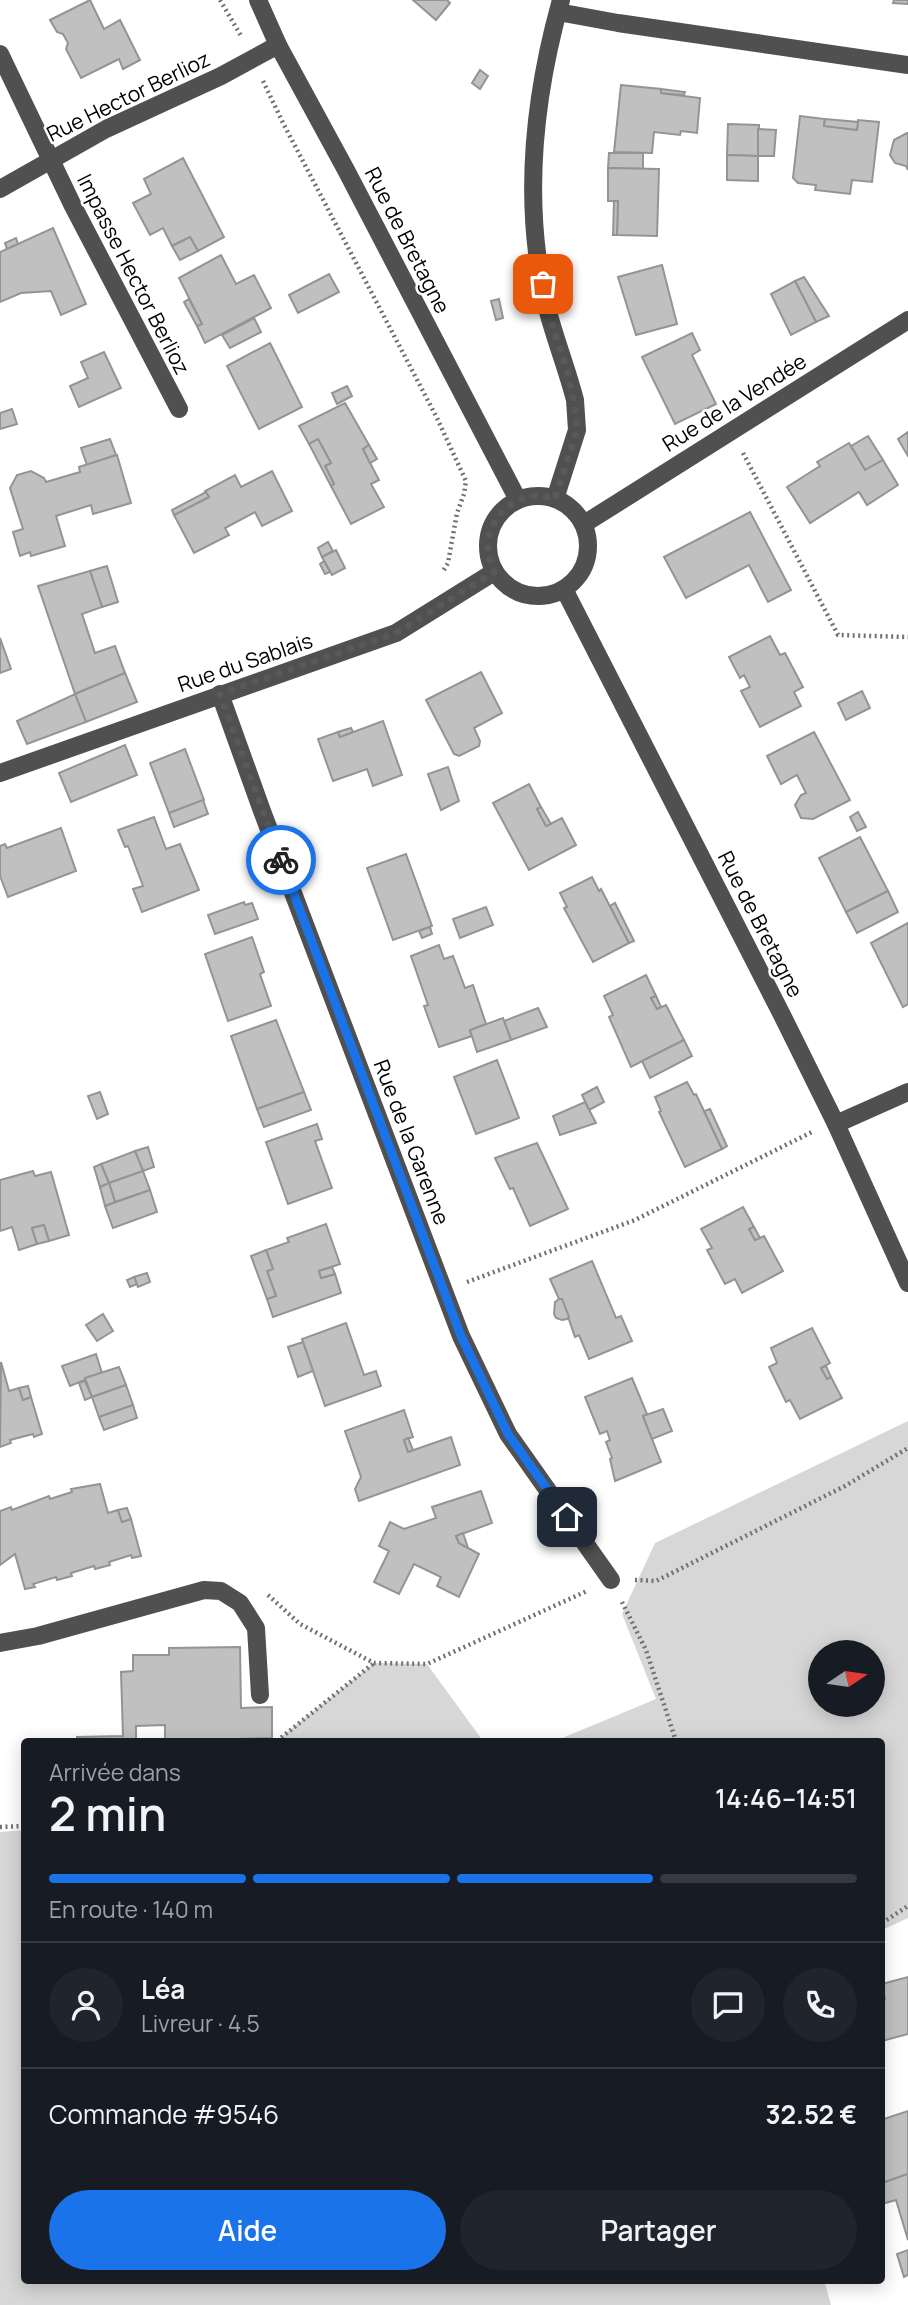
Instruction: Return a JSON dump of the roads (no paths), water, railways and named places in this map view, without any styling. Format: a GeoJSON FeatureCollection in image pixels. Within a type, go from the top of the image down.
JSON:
{"type":"FeatureCollection","features":[{"type":"Feature","properties":{"kind":"street","name":"Rue de Bretagne"},"geometry":{"type":"LineString","coordinates":[[258,0],[278,46],[346,170],[518,500]]}},
{"type":"Feature","properties":{"kind":"street"},"geometry":{"type":"LineString","coordinates":[[555,499],[577,430],[576,408],[540,273],[532,177],[539,97],[560,6],[644,27],[908,65]]}},
{"type":"Feature","properties":{"kind":"street","name":"Rue Hector Berlioz"},"geometry":{"type":"LineString","coordinates":[[0,189],[106,129],[221,76],[278,46]]}},
{"type":"Feature","properties":{"kind":"street","name":"Impasse Hector Berlioz"},"geometry":{"type":"LineString","coordinates":[[0,54],[50,160],[179,409]]}},
{"type":"Feature","properties":{"kind":"street","name":"Rue de la Vendée"},"geometry":{"type":"LineString","coordinates":[[584,524],[908,320]]}},
{"type":"Feature","properties":{"kind":"street"},"geometry":{"type":"LineString","coordinates":[[537,496],[555,499],[567,505],[584,524],[589,541],[588,559],[581,575],[564,589],[549,597],[528,596],[508,588],[494,572],[488,551],[490,530],[501,512],[518,500],[537,496]]}},
{"type":"Feature","properties":{"kind":"street","name":"Rue du Sablais"},"geometry":{"type":"LineString","coordinates":[[0,774],[396,633],[494,572]]}},
{"type":"Feature","properties":{"kind":"street","name":"Rue de Bretagne"},"geometry":{"type":"LineString","coordinates":[[564,589],[775,1000],[836,1124],[908,1283]]}},
{"type":"Feature","properties":{"kind":"street","name":"Rue de la Garenne"},"geometry":{"type":"LineString","coordinates":[[220,694],[461,1336],[508,1434],[611,1580]]}},
{"type":"Feature","properties":{"kind":"street"},"geometry":{"type":"LineString","coordinates":[[836,1124],[908,1092]]}},
{"type":"Feature","properties":{"kind":"street"},"geometry":{"type":"LineString","coordinates":[[0,1643],[38,1636],[204,1590],[221,1591],[240,1603],[256,1628],[260,1695]]}}]}
